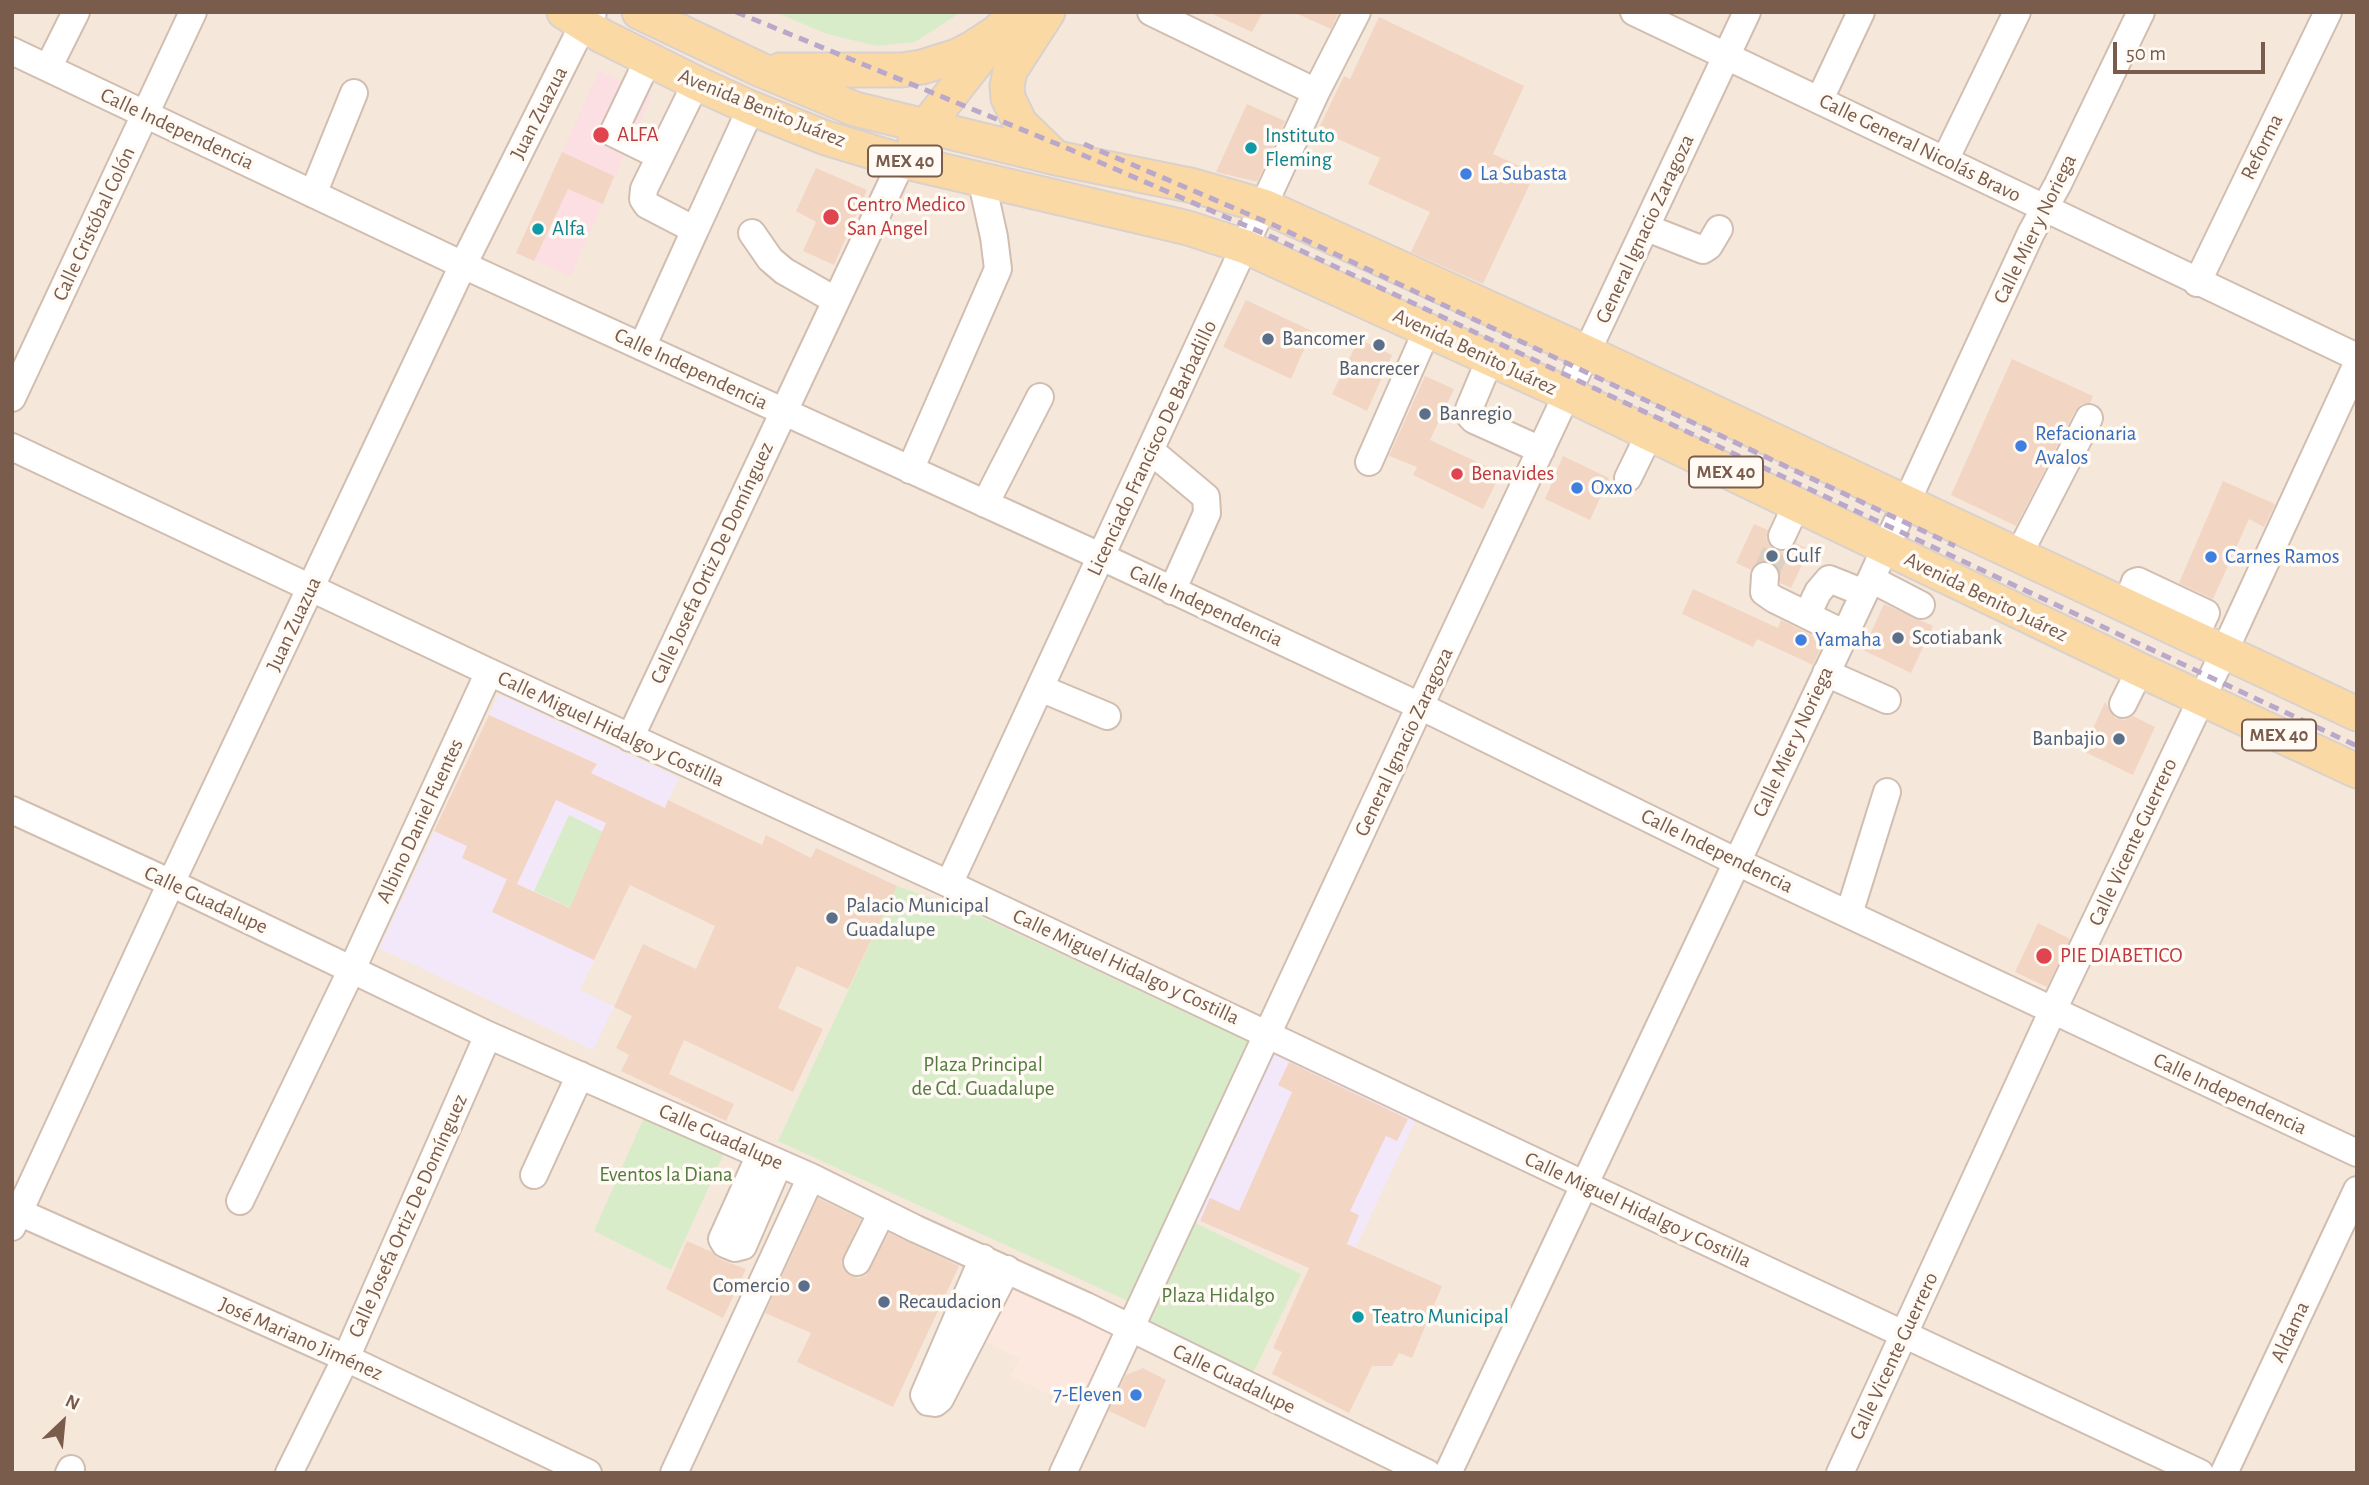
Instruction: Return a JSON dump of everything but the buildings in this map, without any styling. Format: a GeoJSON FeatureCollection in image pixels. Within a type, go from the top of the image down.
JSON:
{"type":"FeatureCollection","features":[{"type":"Feature","properties":{"kind":"main road","name":"Avenida Benito Juárez"},"geometry":{"type":"LineString","coordinates":[[639,12],[761,70],[855,109],[1056,158],[1194,186],[1264,206],[1587,352],[2357,714]]}},
{"type":"Feature","properties":{"kind":"main road"},"geometry":{"type":"LineString","coordinates":[[1048,12],[1010,71],[1008,98],[1020,123],[1056,158]]}},
{"type":"Feature","properties":{"kind":"main road"},"geometry":{"type":"LineString","coordinates":[[761,70],[902,70],[922,67],[957,56],[974,47],[997,32],[1013,15]]}},
{"type":"Feature","properties":{"kind":"main road"},"geometry":{"type":"LineString","coordinates":[[902,160],[1013,15]]}},
{"type":"Feature","properties":{"kind":"main road","name":"Avenida Benito Juárez"},"geometry":{"type":"LineString","coordinates":[[580,16],[648,60],[751,108],[827,138],[902,160],[1188,228],[1245,247],[1567,394],[1885,549],[2357,771]]}},
{"type":"Feature","properties":{"kind":"main road"},"geometry":{"type":"LineString","coordinates":[[968,73],[963,107],[963,134],[972,165],[981,178]]}},
{"type":"Feature","properties":{"kind":"street"},"geometry":{"type":"LineString","coordinates":[[48,68],[76,12]]}},
{"type":"Feature","properties":{"kind":"street","name":"Calle Cristóbal Colón"},"geometry":{"type":"LineString","coordinates":[[12,398],[193,12]]}},
{"type":"Feature","properties":{"kind":"street"},"geometry":{"type":"LineString","coordinates":[[1151,12],[1316,92]]}},
{"type":"Feature","properties":{"kind":"street","name":"Licenciado Francisco De Barbadillo"},"geometry":{"type":"LineString","coordinates":[[949,884],[1152,451],[1316,92],[1357,12]]}},
{"type":"Feature","properties":{"kind":"street","name":"Calle General Nicolás Bravo"},"geometry":{"type":"LineString","coordinates":[[1634,12],[1820,99],[2197,283],[2357,357]]}},
{"type":"Feature","properties":{"kind":"street","name":"General Ignacio Zaragoza"},"geometry":{"type":"LineString","coordinates":[[1063,1473],[1747,12]]}},
{"type":"Feature","properties":{"kind":"street"},"geometry":{"type":"LineString","coordinates":[[1820,99],[1861,12]]}},
{"type":"Feature","properties":{"kind":"street"},"geometry":{"type":"LineString","coordinates":[[1945,160],[2017,12]]}},
{"type":"Feature","properties":{"kind":"street","name":"Calle Mier y Noriega"},"geometry":{"type":"LineString","coordinates":[[1448,1473],[2044,208],[2141,12]]}},
{"type":"Feature","properties":{"kind":"street","name":"Reforma"},"geometry":{"type":"LineString","coordinates":[[2197,283],[2328,12]]}},
{"type":"Feature","properties":{"kind":"street","name":"Juan Zuazua"},"geometry":{"type":"LineString","coordinates":[[15,1216],[580,16]]}},
{"type":"Feature","properties":{"kind":"street","name":"Calle Independencia"},"geometry":{"type":"LineString","coordinates":[[12,51],[463,265],[1420,706],[1737,862],[2357,1153]]}},
{"type":"Feature","properties":{"kind":"street"},"geometry":{"type":"LineString","coordinates":[[648,60],[614,133],[660,156]]}},
{"type":"Feature","properties":{"kind":"street"},"geometry":{"type":"LineString","coordinates":[[695,230],[654,210],[643,199],[644,189],[696,83]]}},
{"type":"Feature","properties":{"kind":"street"},"geometry":{"type":"LineString","coordinates":[[313,194],[354,93]]}},
{"type":"Feature","properties":{"kind":"street"},"geometry":{"type":"LineString","coordinates":[[642,347],[751,108]]}},
{"type":"Feature","properties":{"kind":"street","name":"Calle Josefa Ortiz De Domínguez"},"geometry":{"type":"LineString","coordinates":[[630,738],[902,160]]}},
{"type":"Feature","properties":{"kind":"street"},"geometry":{"type":"LineString","coordinates":[[910,470],[998,269],[981,178]]}},
{"type":"Feature","properties":{"kind":"street"},"geometry":{"type":"LineString","coordinates":[[1647,228],[1703,250],[1709,246],[1718,229]]}},
{"type":"Feature","properties":{"kind":"street"},"geometry":{"type":"LineString","coordinates":[[752,233],[770,259],[784,271],[835,300]]}},
{"type":"Feature","properties":{"kind":"street"},"geometry":{"type":"LineString","coordinates":[[1369,463],[1427,330]]}},
{"type":"Feature","properties":{"kind":"street"},"geometry":{"type":"LineString","coordinates":[[1490,359],[1469,409],[1470,416],[1541,450]]}},
{"type":"Feature","properties":{"kind":"street","name":"Calle Vicente Guerrero"},"geometry":{"type":"LineString","coordinates":[[1840,1473],[2053,1010],[2224,652],[2357,364]]}},
{"type":"Feature","properties":{"kind":"street"},"geometry":{"type":"LineString","coordinates":[[985,504],[1040,397]]}},
{"type":"Feature","properties":{"kind":"street"},"geometry":{"type":"LineString","coordinates":[[2018,556],[2089,418]]}},
{"type":"Feature","properties":{"kind":"street"},"geometry":{"type":"LineString","coordinates":[[1628,478],[1649,435]]}},
{"type":"Feature","properties":{"kind":"street","name":"Calle Miguel Hidalgo y Costilla"},"geometry":{"type":"LineString","coordinates":[[12,447],[489,673],[949,884],[1583,1185],[2200,1473]]}},
{"type":"Feature","properties":{"kind":"street"},"geometry":{"type":"LineString","coordinates":[[1152,451],[1206,497],[1207,513],[1172,591]]}},
{"type":"Feature","properties":{"kind":"street"},"geometry":{"type":"LineString","coordinates":[[1782,537],[1796,506]]}},
{"type":"Feature","properties":{"kind":"street"},"geometry":{"type":"LineString","coordinates":[[1765,576],[1764,592],[1774,600],[1845,634]]}},
{"type":"Feature","properties":{"kind":"street"},"geometry":{"type":"LineString","coordinates":[[1807,615],[1818,592],[1829,579],[1867,586],[1921,605]]}},
{"type":"Feature","properties":{"kind":"street"},"geometry":{"type":"LineString","coordinates":[[2123,704],[2140,670]]}},
{"type":"Feature","properties":{"kind":"street","name":"Albino Daniel Fuentes"},"geometry":{"type":"LineString","coordinates":[[240,1201],[352,969],[489,673]]}},
{"type":"Feature","properties":{"kind":"street"},"geometry":{"type":"LineString","coordinates":[[1826,673],[1887,700]]}},
{"type":"Feature","properties":{"kind":"street"},"geometry":{"type":"LineString","coordinates":[[1040,688],[1107,716]]}},
{"type":"Feature","properties":{"kind":"street"},"geometry":{"type":"LineString","coordinates":[[1849,914],[1887,792]]}},
{"type":"Feature","properties":{"kind":"street","name":"Calle Guadalupe"},"geometry":{"type":"LineString","coordinates":[[12,810],[488,1035],[811,1177],[1427,1473]]}},
{"type":"Feature","properties":{"kind":"street","name":"Calle Josefa Ortiz De Domínguez"},"geometry":{"type":"LineString","coordinates":[[289,1473],[346,1358],[488,1035]]}},
{"type":"Feature","properties":{"kind":"street"},"geometry":{"type":"LineString","coordinates":[[534,1175],[579,1075]]}},
{"type":"Feature","properties":{"kind":"street"},"geometry":{"type":"LineString","coordinates":[[674,1473],[811,1177]]}},
{"type":"Feature","properties":{"kind":"street","name":"Aldama"},"geometry":{"type":"LineString","coordinates":[[2224,1473],[2357,1190]]}},
{"type":"Feature","properties":{"kind":"street"},"geometry":{"type":"LineString","coordinates":[[857,1262],[882,1212]]}},
{"type":"Feature","properties":{"kind":"street","name":"José Mariano Jiménez"},"geometry":{"type":"LineString","coordinates":[[15,1216],[346,1358],[587,1473]]}},
{"type":"Feature","properties":{"kind":"shaded area"},"geometry":{"type":"Polygon","coordinates":[[[12,12],[2357,12],[2357,1473],[12,1473],[12,12]]]}},
{"type":"Feature","properties":{"kind":"shaded area","name":"ALFA"},"geometry":{"type":"Polygon","coordinates":[[[599,71],[652,95],[570,276],[516,253],[599,71]]]}},
{"type":"Feature","properties":{"kind":"shaded area"},"geometry":{"type":"Polygon","coordinates":[[[499,694],[679,778],[580,990],[614,1007],[593,1050],[379,948],[499,694]]]}},
{"type":"Feature","properties":{"kind":"shaded area"},"geometry":{"type":"Polygon","coordinates":[[[1276,1049],[1418,1115],[1340,1281],[1194,1219],[1276,1049]]]}},
{"type":"Feature","properties":{"kind":"shaded area"},"geometry":{"type":"Polygon","coordinates":[[[1010,1286],[1111,1334],[1078,1408],[1011,1376],[1019,1358],[986,1342],[1010,1286]]]}},
{"type":"Feature","properties":{"kind":"green space"},"geometry":{"type":"Polygon","coordinates":[[[775,12],[961,12],[915,42],[877,46],[827,34],[775,12]]]}},
{"type":"Feature","properties":{"kind":"green space"},"geometry":{"type":"Polygon","coordinates":[[[569,815],[603,832],[571,908],[534,891],[569,815]]]}},
{"type":"Feature","properties":{"kind":"green space","name":"Plaza Principal de Cd. Guadalupe"},"geometry":{"type":"Polygon","coordinates":[[[897,886],[971,912],[1199,1019],[1252,1041],[1128,1301],[778,1141],[897,886]]]}},
{"type":"Feature","properties":{"kind":"green space","name":"Eventos la Diana"},"geometry":{"type":"Polygon","coordinates":[[[646,1113],[726,1149],[671,1270],[594,1231],[646,1113]]]}},
{"type":"Feature","properties":{"kind":"green space","name":"Plaza Hidalgo"},"geometry":{"type":"Polygon","coordinates":[[[1191,1221],[1301,1274],[1253,1373],[1143,1321],[1191,1221]]]}},
{"type":"Feature","properties":{"kind":"tunnel"},"geometry":{"type":"LineString","coordinates":[[1765,576],[1782,536]]}},
{"type":"Feature","properties":{"kind":"railway"},"geometry":{"type":"LineString","coordinates":[[736,12],[1062,146],[1272,237],[2357,746]]}},
{"type":"Feature","properties":{"kind":"railway"},"geometry":{"type":"LineString","coordinates":[[1084,144],[1276,226],[1955,546]]}},
{"type":"Feature","properties":{"kind":"place","name":"ALFA"},"geometry":{"type":"Point","coordinates":[601,135]}},
{"type":"Feature","properties":{"kind":"place","name":"Instituto Fleming"},"geometry":{"type":"Point","coordinates":[1251,148]}},
{"type":"Feature","properties":{"kind":"place","name":"La Subasta"},"geometry":{"type":"Point","coordinates":[1466,174]}},
{"type":"Feature","properties":{"kind":"place","name":"Centro Medico San Angel"},"geometry":{"type":"Point","coordinates":[831,217]}},
{"type":"Feature","properties":{"kind":"place","name":"Alfa"},"geometry":{"type":"Point","coordinates":[538,229]}},
{"type":"Feature","properties":{"kind":"place","name":"Bancomer"},"geometry":{"type":"Point","coordinates":[1268,339]}},
{"type":"Feature","properties":{"kind":"place","name":"Bancrecer"},"geometry":{"type":"Point","coordinates":[1379,345]}},
{"type":"Feature","properties":{"kind":"place","name":"Banregio"},"geometry":{"type":"Point","coordinates":[1425,414]}},
{"type":"Feature","properties":{"kind":"place","name":"Refacionaria Avalos"},"geometry":{"type":"Point","coordinates":[2021,446]}},
{"type":"Feature","properties":{"kind":"place","name":"Benavides"},"geometry":{"type":"Point","coordinates":[1457,474]}},
{"type":"Feature","properties":{"kind":"place","name":"Oxxo"},"geometry":{"type":"Point","coordinates":[1577,488]}},
{"type":"Feature","properties":{"kind":"place","name":"Gulf"},"geometry":{"type":"Point","coordinates":[1772,556]}},
{"type":"Feature","properties":{"kind":"place","name":"Carnes Ramos"},"geometry":{"type":"Point","coordinates":[2211,557]}},
{"type":"Feature","properties":{"kind":"place","name":"Scotiabank"},"geometry":{"type":"Point","coordinates":[1898,638]}},
{"type":"Feature","properties":{"kind":"place","name":"Yamaha"},"geometry":{"type":"Point","coordinates":[1801,640]}},
{"type":"Feature","properties":{"kind":"place","name":"Banbajio"},"geometry":{"type":"Point","coordinates":[2119,739]}},
{"type":"Feature","properties":{"kind":"place","name":"Palacio Municipal Guadalupe"},"geometry":{"type":"Point","coordinates":[832,918]}},
{"type":"Feature","properties":{"kind":"place","name":"PIE DIABETICO"},"geometry":{"type":"Point","coordinates":[2044,956]}},
{"type":"Feature","properties":{"kind":"place","name":"Comercio"},"geometry":{"type":"Point","coordinates":[804,1286]}},
{"type":"Feature","properties":{"kind":"place","name":"Recaudacion"},"geometry":{"type":"Point","coordinates":[884,1302]}},
{"type":"Feature","properties":{"kind":"place","name":"Teatro Municipal"},"geometry":{"type":"Point","coordinates":[1358,1317]}},
{"type":"Feature","properties":{"kind":"place","name":"7-Eleven"},"geometry":{"type":"Point","coordinates":[1136,1395]}}]}
